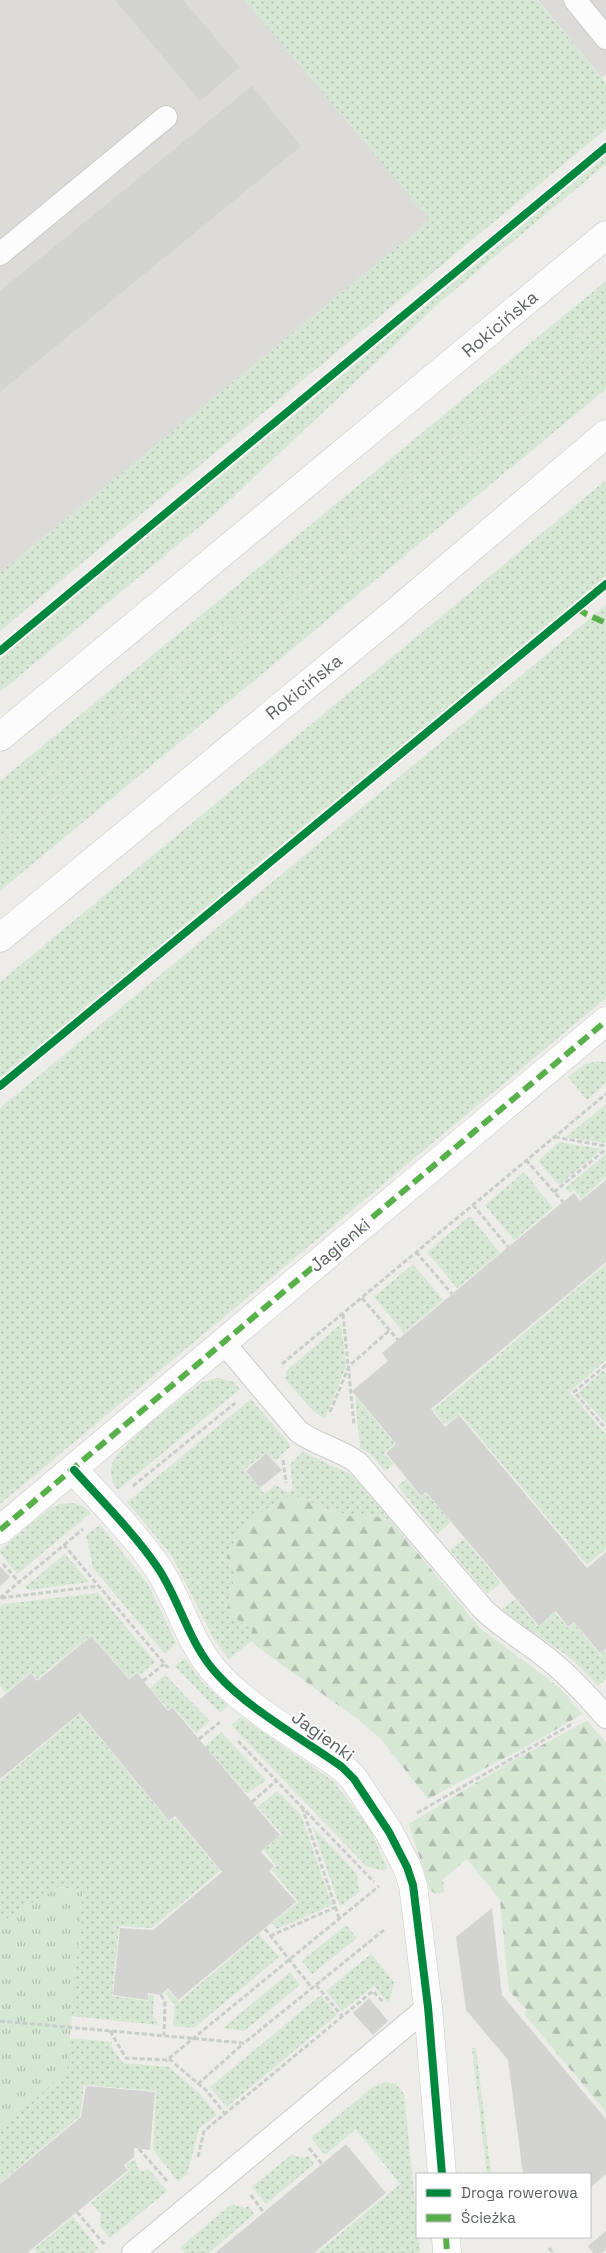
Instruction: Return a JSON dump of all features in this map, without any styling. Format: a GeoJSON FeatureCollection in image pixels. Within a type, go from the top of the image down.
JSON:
{"type":"FeatureCollection","features":[{"type":"Feature","properties":{"kind":"street","name":"Rokicińska"},"geometry":{"type":"LineString","coordinates":[[0,737],[606,235]]}},
{"type":"Feature","properties":{"kind":"street","name":"Rokicińska"},"geometry":{"type":"LineString","coordinates":[[0,938],[386,620],[606,434]]}},
{"type":"Feature","properties":{"kind":"street","name":"Jagienki"},"geometry":{"type":"LineString","coordinates":[[0,1530],[605,1024]]}},
{"type":"Feature","properties":{"kind":"street","name":"Jagienki"},"geometry":{"type":"LineString","coordinates":[[74,1470],[158,1568],[194,1640],[216,1674],[247,1701],[342,1767],[354,1779],[389,1832],[413,1885],[428,2007],[442,2173]]}},
{"type":"Feature","properties":{"kind":"street"},"geometry":{"type":"LineString","coordinates":[[446,2238],[447,2253]]}},
{"type":"Feature","properties":{"kind":"lane"},"geometry":{"type":"LineString","coordinates":[[575,0],[606,38]]}},
{"type":"Feature","properties":{"kind":"lane"},"geometry":{"type":"LineString","coordinates":[[0,254],[166,117]]}},
{"type":"Feature","properties":{"kind":"lane"},"geometry":{"type":"LineString","coordinates":[[224,1343],[298,1431],[358,1463],[483,1609],[502,1626],[557,1666],[602,1713]]}},
{"type":"Feature","properties":{"kind":"lane"},"geometry":{"type":"LineString","coordinates":[[133,2253],[428,2007]]}},
{"type":"Feature","properties":{"kind":"path"},"geometry":{"type":"LineString","coordinates":[[0,1598],[606,1094]]}},
{"type":"Feature","properties":{"kind":"path"},"geometry":{"type":"LineString","coordinates":[[554,1137],[606,1147]]}},
{"type":"Feature","properties":{"kind":"path"},"geometry":{"type":"LineString","coordinates":[[554,1192],[606,1147]]}},
{"type":"Feature","properties":{"kind":"path"},"geometry":{"type":"LineString","coordinates":[[526,1160],[563,1202]]}},
{"type":"Feature","properties":{"kind":"path"},"geometry":{"type":"LineString","coordinates":[[473,1205],[508,1247]]}},
{"type":"Feature","properties":{"kind":"path"},"geometry":{"type":"LineString","coordinates":[[416,1252],[452,1294]]}},
{"type":"Feature","properties":{"kind":"path"},"geometry":{"type":"LineString","coordinates":[[362,1298],[398,1340]]}},
{"type":"Feature","properties":{"kind":"path"},"geometry":{"type":"LineString","coordinates":[[343,1313],[358,1463]]}},
{"type":"Feature","properties":{"kind":"path"},"geometry":{"type":"LineString","coordinates":[[318,1443],[349,1366],[390,1330]]}},
{"type":"Feature","properties":{"kind":"path"},"geometry":{"type":"LineString","coordinates":[[606,1365],[574,1392],[606,1429]]}},
{"type":"Feature","properties":{"kind":"path"},"geometry":{"type":"LineString","coordinates":[[64,1545],[171,1671]]}},
{"type":"Feature","properties":{"kind":"path"},"geometry":{"type":"LineString","coordinates":[[0,1561],[19,1582]]}},
{"type":"Feature","properties":{"kind":"path"},"geometry":{"type":"LineString","coordinates":[[0,1598],[99,1586]]}},
{"type":"Feature","properties":{"kind":"path"},"geometry":{"type":"LineString","coordinates":[[389,1832],[432,1804],[602,1713]]}},
{"type":"Feature","properties":{"kind":"path"},"geometry":{"type":"LineString","coordinates":[[215,1716],[226,1728]]}},
{"type":"Feature","properties":{"kind":"path"},"geometry":{"type":"LineString","coordinates":[[233,1735],[382,1890]]}},
{"type":"Feature","properties":{"kind":"path"},"geometry":{"type":"LineString","coordinates":[[252,1802],[277,1780]]}},
{"type":"Feature","properties":{"kind":"path"},"geometry":{"type":"LineString","coordinates":[[302,1806],[339,1918]]}},
{"type":"Feature","properties":{"kind":"path"},"geometry":{"type":"LineString","coordinates":[[110,2030],[126,2058],[167,2060],[378,1886]]}},
{"type":"Feature","properties":{"kind":"path"},"geometry":{"type":"LineString","coordinates":[[270,1936],[336,1908]]}},
{"type":"Feature","properties":{"kind":"path"},"geometry":{"type":"LineString","coordinates":[[198,2084],[244,2043],[391,1924]]}},
{"type":"Feature","properties":{"kind":"path"},"geometry":{"type":"LineString","coordinates":[[265,1928],[312,1988]]}},
{"type":"Feature","properties":{"kind":"path"},"geometry":{"type":"LineString","coordinates":[[316,1984],[342,2016]]}},
{"type":"Feature","properties":{"kind":"path"},"geometry":{"type":"LineString","coordinates":[[197,2158],[204,2131],[372,1991],[385,2004]]}},
{"type":"Feature","properties":{"kind":"path"},"geometry":{"type":"LineString","coordinates":[[161,1995],[165,2002],[164,2034]]}},
{"type":"Feature","properties":{"kind":"path"},"geometry":{"type":"LineString","coordinates":[[0,2021],[164,2034],[244,2043]]}},
{"type":"Feature","properties":{"kind":"path"},"geometry":{"type":"LineString","coordinates":[[169,2058],[198,2084],[225,2114]]}},
{"type":"Feature","properties":{"kind":"path"},"geometry":{"type":"LineString","coordinates":[[307,2146],[322,2164]]}},
{"type":"Feature","properties":{"kind":"path"},"geometry":{"type":"LineString","coordinates":[[139,2149],[170,2183]]}},
{"type":"Feature","properties":{"kind":"path"},"geometry":{"type":"LineString","coordinates":[[249,2194],[264,2213]]}},
{"type":"Feature","properties":{"kind":"path"},"geometry":{"type":"LineString","coordinates":[[78,2212],[108,2248]]}},
{"type":"Feature","properties":{"kind":"path"},"geometry":{"type":"LineString","coordinates":[[549,2248],[553,2253]]}},
{"type":"Feature","properties":{"kind":"shaded area"},"geometry":{"type":"Polygon","coordinates":[[[0,0],[245,0],[431,220],[0,573],[0,0]]]}},
{"type":"Feature","properties":{"kind":"shaded area"},"geometry":{"type":"Polygon","coordinates":[[[538,0],[606,0],[606,74],[602,78],[538,0]]]}},
{"type":"Feature","properties":{"kind":"green space"},"geometry":{"type":"Polygon","coordinates":[[[245,0],[537,0],[606,83],[606,129],[0,631],[0,573],[430,220],[245,0]]]}},
{"type":"Feature","properties":{"kind":"green space"},"geometry":{"type":"Polygon","coordinates":[[[606,156],[606,164],[439,303],[216,513],[0,692],[0,659],[606,156]]]}},
{"type":"Feature","properties":{"kind":"green space"},"geometry":{"type":"Polygon","coordinates":[[[606,281],[606,389],[0,891],[0,781],[606,281]]]}},
{"type":"Feature","properties":{"kind":"green space"},"geometry":{"type":"Polygon","coordinates":[[[606,480],[606,576],[0,1078],[0,982],[606,480]]]}},
{"type":"Feature","properties":{"kind":"green space"},"geometry":{"type":"Polygon","coordinates":[[[606,605],[606,998],[0,1504],[0,1108],[606,605]]]}},
{"type":"Feature","properties":{"kind":"green space"},"geometry":{"type":"Polygon","coordinates":[[[598,1061],[606,1062],[606,1083],[587,1100],[568,1077],[585,1064],[598,1061]]]}},
{"type":"Feature","properties":{"kind":"green space"},"geometry":{"type":"Polygon","coordinates":[[[606,1104],[606,1143],[566,1137],[606,1104]]]}},
{"type":"Feature","properties":{"kind":"green space"},"geometry":{"type":"Polygon","coordinates":[[[559,1142],[602,1149],[559,1185],[538,1161],[559,1142]]]}},
{"type":"Feature","properties":{"kind":"green space"},"geometry":{"type":"Polygon","coordinates":[[[606,1154],[606,1177],[581,1199],[574,1190],[570,1193],[565,1188],[606,1154]]]}},
{"type":"Feature","properties":{"kind":"green space"},"geometry":{"type":"Polygon","coordinates":[[[524,1172],[553,1208],[514,1240],[485,1205],[524,1172]]]}},
{"type":"Feature","properties":{"kind":"green space"},"geometry":{"type":"Polygon","coordinates":[[[470,1216],[500,1253],[457,1288],[427,1252],[470,1216]]]}},
{"type":"Feature","properties":{"kind":"green space"},"geometry":{"type":"Polygon","coordinates":[[[413,1264],[443,1300],[404,1333],[374,1297],[413,1264]]]}},
{"type":"Feature","properties":{"kind":"green space"},"geometry":{"type":"Polygon","coordinates":[[[606,1264],[606,1362],[570,1392],[606,1435],[606,1549],[587,1565],[460,1414],[445,1425],[433,1410],[606,1264]]]}},
{"type":"Feature","properties":{"kind":"green space"},"geometry":{"type":"Polygon","coordinates":[[[341,1324],[346,1366],[325,1419],[313,1411],[285,1379],[286,1371],[341,1324]]]}},
{"type":"Feature","properties":{"kind":"green space"},"geometry":{"type":"Polygon","coordinates":[[[604,1370],[606,1373],[606,1424],[578,1393],[604,1370]]]}},
{"type":"Feature","properties":{"kind":"green space"},"geometry":{"type":"Polygon","coordinates":[[[217,1378],[232,1381],[240,1389],[118,1490],[112,1480],[111,1473],[113,1462],[119,1453],[140,1432],[202,1382],[217,1378]]]}},
{"type":"Feature","properties":{"kind":"green space"},"geometry":{"type":"Polygon","coordinates":[[[355,1396],[395,1444],[384,1453],[393,1464],[385,1471],[370,1454],[360,1448],[355,1396]]]}},
{"type":"Feature","properties":{"kind":"green space"},"geometry":{"type":"Polygon","coordinates":[[[251,1399],[291,1446],[275,1461],[266,1452],[244,1470],[265,1494],[276,1485],[288,1493],[293,1488],[290,1464],[303,1452],[352,1475],[391,1521],[373,1516],[348,1516],[339,1512],[327,1511],[316,1504],[296,1497],[272,1505],[247,1525],[230,1563],[236,1572],[228,1604],[229,1614],[252,1629],[252,1641],[229,1659],[214,1639],[172,1556],[127,1502],[251,1399]]]}},
{"type":"Feature","properties":{"kind":"green space"},"geometry":{"type":"Polygon","coordinates":[[[406,1479],[421,1497],[426,1493],[451,1522],[437,1534],[398,1486],[406,1479]]]}},
{"type":"Feature","properties":{"kind":"green space"},"geometry":{"type":"Polygon","coordinates":[[[288,1497],[296,1497],[316,1504],[327,1511],[339,1512],[348,1516],[373,1516],[391,1521],[480,1628],[560,1688],[582,1714],[540,1739],[428,1799],[381,1739],[356,1718],[256,1646],[252,1641],[252,1629],[229,1614],[228,1604],[236,1572],[227,1556],[232,1546],[252,1520],[269,1507],[288,1497]]]}},
{"type":"Feature","properties":{"kind":"green space"},"geometry":{"type":"Polygon","coordinates":[[[72,1503],[83,1506],[91,1513],[17,1574],[0,1553],[0,1550],[50,1508],[60,1504],[72,1503]]]}},
{"type":"Feature","properties":{"kind":"green space"},"geometry":{"type":"Polygon","coordinates":[[[100,1525],[148,1584],[176,1643],[165,1654],[93,1568],[86,1535],[100,1525]]]}},
{"type":"Feature","properties":{"kind":"green space"},"geometry":{"type":"Polygon","coordinates":[[[464,1539],[501,1583],[487,1594],[450,1550],[464,1539]]]}},
{"type":"Feature","properties":{"kind":"green space"},"geometry":{"type":"Polygon","coordinates":[[[65,1554],[89,1582],[28,1590],[25,1587],[65,1554]]]}},
{"type":"Feature","properties":{"kind":"green space"},"geometry":{"type":"Polygon","coordinates":[[[98,1593],[155,1662],[140,1675],[137,1672],[129,1678],[91,1635],[37,1679],[31,1672],[6,1693],[0,1686],[0,1607],[4,1604],[98,1593]]]}},
{"type":"Feature","properties":{"kind":"green space"},"geometry":{"type":"Polygon","coordinates":[[[515,1599],[538,1627],[555,1613],[568,1628],[574,1623],[600,1655],[606,1650],[606,1679],[598,1686],[572,1659],[501,1610],[515,1599]]]}},
{"type":"Feature","properties":{"kind":"green space"},"geometry":{"type":"Polygon","coordinates":[[[185,1658],[202,1682],[228,1706],[220,1713],[175,1666],[185,1658]]]}},
{"type":"Feature","properties":{"kind":"green space"},"geometry":{"type":"Polygon","coordinates":[[[165,1675],[210,1721],[196,1733],[172,1706],[168,1709],[150,1688],[165,1675]]]}},
{"type":"Feature","properties":{"kind":"green space"},"geometry":{"type":"Polygon","coordinates":[[[80,1714],[169,1822],[175,1818],[220,1871],[152,1928],[119,1926],[112,1996],[148,2001],[149,1995],[154,1995],[153,2016],[159,2025],[71,2016],[83,1890],[58,1887],[0,1923],[0,1781],[80,1714]]]}},
{"type":"Feature","properties":{"kind":"green space"},"geometry":{"type":"Polygon","coordinates":[[[241,1717],[333,1781],[370,1828],[387,1868],[384,1871],[366,1866],[231,1725],[241,1717]]]}},
{"type":"Feature","properties":{"kind":"green space"},"geometry":{"type":"Polygon","coordinates":[[[587,1721],[606,1743],[606,1778],[604,1779],[606,1781],[606,2112],[524,2014],[527,2010],[509,1991],[500,1900],[467,1859],[443,1879],[444,1892],[436,1894],[430,1890],[409,1824],[512,1761],[587,1721]]]}},
{"type":"Feature","properties":{"kind":"green space"},"geometry":{"type":"Polygon","coordinates":[[[221,1732],[266,1780],[247,1794],[205,1746],[221,1732]]]}},
{"type":"Feature","properties":{"kind":"green space"},"geometry":{"type":"Polygon","coordinates":[[[277,1791],[301,1815],[332,1905],[277,1929],[272,1923],[298,1902],[272,1870],[276,1866],[264,1850],[282,1834],[258,1807],[277,1791]]]}},
{"type":"Feature","properties":{"kind":"green space"},"geometry":{"type":"Polygon","coordinates":[[[312,1826],[357,1874],[359,1892],[340,1907],[312,1826]]]}},
{"type":"Feature","properties":{"kind":"green space"},"geometry":{"type":"Polygon","coordinates":[[[58,1887],[83,1890],[67,2071],[0,2130],[0,1923],[58,1887]]]}},
{"type":"Feature","properties":{"kind":"green space"},"geometry":{"type":"Polygon","coordinates":[[[346,1925],[357,1938],[312,1974],[302,1961],[346,1925]]]}},
{"type":"Feature","properties":{"kind":"green space"},"geometry":{"type":"Polygon","coordinates":[[[259,1934],[279,1957],[194,2028],[173,2026],[175,2005],[165,1993],[168,1990],[179,2002],[259,1934]]]}},
{"type":"Feature","properties":{"kind":"green space"},"geometry":{"type":"Polygon","coordinates":[[[371,1954],[394,1982],[389,2004],[374,1986],[342,2011],[326,1991],[371,1954]]]}},
{"type":"Feature","properties":{"kind":"green space"},"geometry":{"type":"Polygon","coordinates":[[[290,1972],[300,1985],[244,2031],[223,2028],[290,1972]]]}},
{"type":"Feature","properties":{"kind":"green space"},"geometry":{"type":"Polygon","coordinates":[[[321,1995],[337,2015],[227,2107],[210,2087],[321,1995]]]}},
{"type":"Feature","properties":{"kind":"green space"},"geometry":{"type":"Polygon","coordinates":[[[0,2032],[112,2042],[111,2046],[123,2063],[169,2067],[201,2095],[217,2115],[199,2129],[187,2174],[178,2181],[153,2150],[156,2091],[84,2085],[80,2116],[0,2183],[0,2032]]]}},
{"type":"Feature","properties":{"kind":"green space"},"geometry":{"type":"Polygon","coordinates":[[[472,2048],[476,2048],[491,2173],[487,2173],[472,2048]]]}},
{"type":"Feature","properties":{"kind":"green space"},"geometry":{"type":"Polygon","coordinates":[[[386,2082],[396,2084],[404,2094],[416,2213],[416,2238],[418,2238],[420,2253],[317,2253],[400,2184],[356,2129],[325,2155],[311,2138],[374,2086],[386,2082]]]}},
{"type":"Feature","properties":{"kind":"green space"},"geometry":{"type":"Polygon","coordinates":[[[291,2155],[304,2158],[308,2156],[314,2164],[266,2204],[252,2187],[291,2155]]]}},
{"type":"Feature","properties":{"kind":"green space"},"geometry":{"type":"Polygon","coordinates":[[[135,2159],[138,2168],[142,2171],[149,2169],[167,2191],[110,2238],[100,2226],[101,2214],[91,2203],[130,2170],[126,2165],[135,2159]]]}},
{"type":"Feature","properties":{"kind":"green space"},"geometry":{"type":"Polygon","coordinates":[[[232,2204],[245,2208],[248,2206],[254,2214],[209,2253],[185,2253],[180,2247],[232,2204]]]}},
{"type":"Feature","properties":{"kind":"green space"},"geometry":{"type":"Polygon","coordinates":[[[73,2217],[98,2248],[92,2253],[37,2253],[34,2249],[73,2217]]]}},
{"type":"Feature","properties":{"kind":"building"},"geometry":{"type":"Polygon","coordinates":[[[115,0],[183,0],[240,67],[200,101],[115,0]]]}},
{"type":"Feature","properties":{"kind":"building"},"geometry":{"type":"Polygon","coordinates":[[[252,86],[301,146],[0,392],[0,291],[252,86]]]}},
{"type":"Feature","properties":{"kind":"building"},"geometry":{"type":"Polygon","coordinates":[[[606,1180],[606,1262],[431,1409],[445,1427],[459,1415],[587,1568],[606,1552],[606,1649],[600,1653],[574,1622],[568,1627],[556,1611],[539,1626],[426,1492],[421,1496],[386,1453],[396,1444],[352,1391],[388,1361],[382,1353],[508,1247],[574,1193],[580,1201],[606,1180]]]}},
{"type":"Feature","properties":{"kind":"building"},"geometry":{"type":"Polygon","coordinates":[[[266,1453],[282,1470],[260,1488],[246,1471],[266,1453]]]}},
{"type":"Feature","properties":{"kind":"building"},"geometry":{"type":"Polygon","coordinates":[[[0,1566],[10,1577],[0,1586],[0,1566]]]}},
{"type":"Feature","properties":{"kind":"building"},"geometry":{"type":"Polygon","coordinates":[[[91,1636],[129,1679],[137,1673],[168,1711],[172,1707],[280,1835],[261,1852],[274,1866],[269,1871],[296,1902],[178,2000],[168,1988],[161,1995],[148,1993],[148,2000],[113,1995],[120,1928],[153,1930],[222,1872],[175,1816],[169,1821],[80,1713],[0,1779],[0,1699],[31,1673],[37,1681],[91,1636]]]}},
{"type":"Feature","properties":{"kind":"building"},"geometry":{"type":"Polygon","coordinates":[[[492,1908],[502,1995],[606,2119],[606,2174],[591,2187],[591,2173],[523,2173],[508,2060],[466,2010],[456,1937],[492,1908]]]}},
{"type":"Feature","properties":{"kind":"building"},"geometry":{"type":"Polygon","coordinates":[[[369,1998],[388,2021],[373,2035],[353,2013],[369,1998]]]}},
{"type":"Feature","properties":{"kind":"building"},"geometry":{"type":"Polygon","coordinates":[[[86,2086],[155,2092],[150,2150],[134,2148],[134,2157],[124,2165],[128,2170],[27,2253],[0,2253],[0,2184],[81,2117],[86,2086]]]}},
{"type":"Feature","properties":{"kind":"building"},"geometry":{"type":"Polygon","coordinates":[[[346,2144],[386,2193],[314,2253],[215,2253],[346,2144]]]}},
{"type":"Feature","properties":{"kind":"building"},"geometry":{"type":"Polygon","coordinates":[[[606,2231],[606,2250],[602,2253],[593,2253],[588,2246],[606,2231]]]}},
{"type":"Feature","properties":{"kind":"tram line"},"geometry":{"type":"LineString","coordinates":[[0,815],[606,313]]}},
{"type":"Feature","properties":{"kind":"tram line"},"geometry":{"type":"LineString","coordinates":[[0,844],[606,342]]}},
{"type":"Feature","properties":{"kind":"marked path"},"geometry":{"type":"LineString","coordinates":[[577,608],[606,623]]}},
{"type":"Feature","properties":{"kind":"marked path"},"geometry":{"type":"LineString","coordinates":[[0,1530],[606,1021]]}},
{"type":"Feature","properties":{"kind":"marked path"},"geometry":{"type":"LineString","coordinates":[[446,2238],[447,2253]]}},
{"type":"Feature","properties":{"kind":"cycle path"},"geometry":{"type":"LineString","coordinates":[[0,651],[606,147]]}},
{"type":"Feature","properties":{"kind":"cycle path"},"geometry":{"type":"LineString","coordinates":[[0,1086],[606,584]]}},
{"type":"Feature","properties":{"kind":"cycle path"},"geometry":{"type":"LineString","coordinates":[[74,1470],[149,1555],[173,1594],[199,1649],[217,1674],[229,1687],[276,1723],[342,1767],[354,1779],[389,1832],[407,1867],[413,1885],[428,2007],[442,2173]]}}]}
